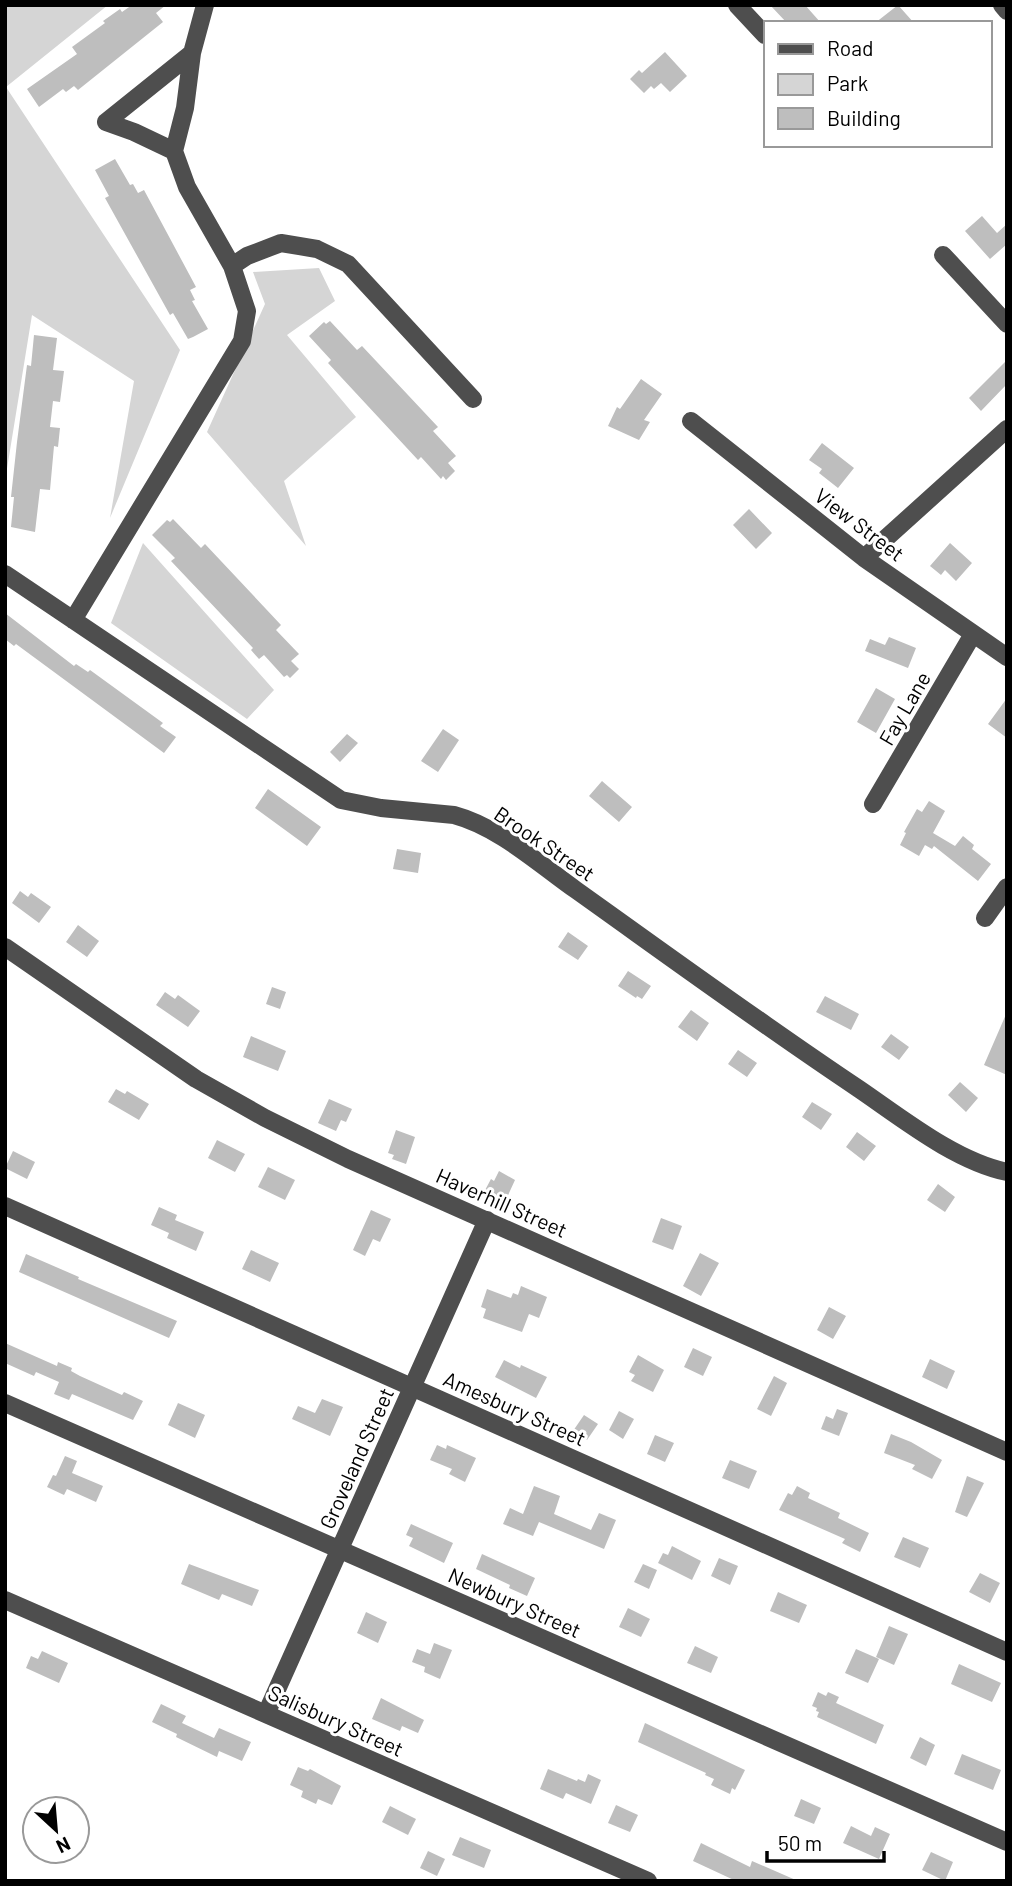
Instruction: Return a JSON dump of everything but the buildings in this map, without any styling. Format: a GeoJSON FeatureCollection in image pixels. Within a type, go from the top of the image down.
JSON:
{"type":"FeatureCollection","features":[{"type":"Feature","properties":{"kind":"street"},"geometry":{"type":"LineString","coordinates":[[73,620],[169,457],[242,341],[247,310],[232,266],[187,187],[174,151],[185,108],[192,53],[205,5]]}},
{"type":"Feature","properties":{"kind":"street"},"geometry":{"type":"LineString","coordinates":[[737,5],[764,34]]}},
{"type":"Feature","properties":{"kind":"street"},"geometry":{"type":"LineString","coordinates":[[1002,5],[1007,11]]}},
{"type":"Feature","properties":{"kind":"street"},"geometry":{"type":"LineString","coordinates":[[174,151],[106,122],[192,53]]}},
{"type":"Feature","properties":{"kind":"street"},"geometry":{"type":"LineString","coordinates":[[232,266],[247,256],[281,243],[317,249],[348,264],[473,400]]}},
{"type":"Feature","properties":{"kind":"street"},"geometry":{"type":"LineString","coordinates":[[943,256],[1007,324]]}},
{"type":"Feature","properties":{"kind":"street","name":"View Street"},"geometry":{"type":"LineString","coordinates":[[691,421],[864,558],[1007,657]]}},
{"type":"Feature","properties":{"kind":"street"},"geometry":{"type":"LineString","coordinates":[[864,558],[1007,429]]}},
{"type":"Feature","properties":{"kind":"street","name":"Brook Street"},"geometry":{"type":"LineString","coordinates":[[5,574],[341,800],[381,808],[454,815],[465,818],[501,838],[681,963],[741,1009],[901,1118],[970,1159],[986,1167],[1007,1172]]}},
{"type":"Feature","properties":{"kind":"street","name":"Fay Lane"},"geometry":{"type":"LineString","coordinates":[[873,804],[974,634]]}},
{"type":"Feature","properties":{"kind":"street"},"geometry":{"type":"LineString","coordinates":[[985,918],[1007,887]]}},
{"type":"Feature","properties":{"kind":"street","name":"Haverhill Street"},"geometry":{"type":"LineString","coordinates":[[5,947],[208,1086],[265,1118],[348,1159],[1007,1452]]}},
{"type":"Feature","properties":{"kind":"street","name":"Amesbury Street"},"geometry":{"type":"LineString","coordinates":[[5,1206],[1007,1652]]}},
{"type":"Feature","properties":{"kind":"street","name":"Groveland Street"},"geometry":{"type":"LineString","coordinates":[[266,1714],[487,1220]]}},
{"type":"Feature","properties":{"kind":"street","name":"Newbury Street"},"geometry":{"type":"LineString","coordinates":[[5,1404],[1007,1842]]}},
{"type":"Feature","properties":{"kind":"street","name":"Salisbury Street"},"geometry":{"type":"LineString","coordinates":[[5,1600],[648,1881]]}},
{"type":"Feature","properties":{"kind":"green space"},"geometry":{"type":"Polygon","coordinates":[[[5,5],[108,5],[6,87],[180,350],[110,518],[134,381],[32,315],[5,481],[5,5]]]}},
{"type":"Feature","properties":{"kind":"green space"},"geometry":{"type":"Polygon","coordinates":[[[319,268],[335,301],[287,335],[356,417],[284,481],[306,546],[207,432],[265,304],[253,272],[319,268]]]}},
{"type":"Feature","properties":{"kind":"green space"},"geometry":{"type":"Polygon","coordinates":[[[143,543],[274,690],[247,719],[111,623],[143,543]]]}}]}
